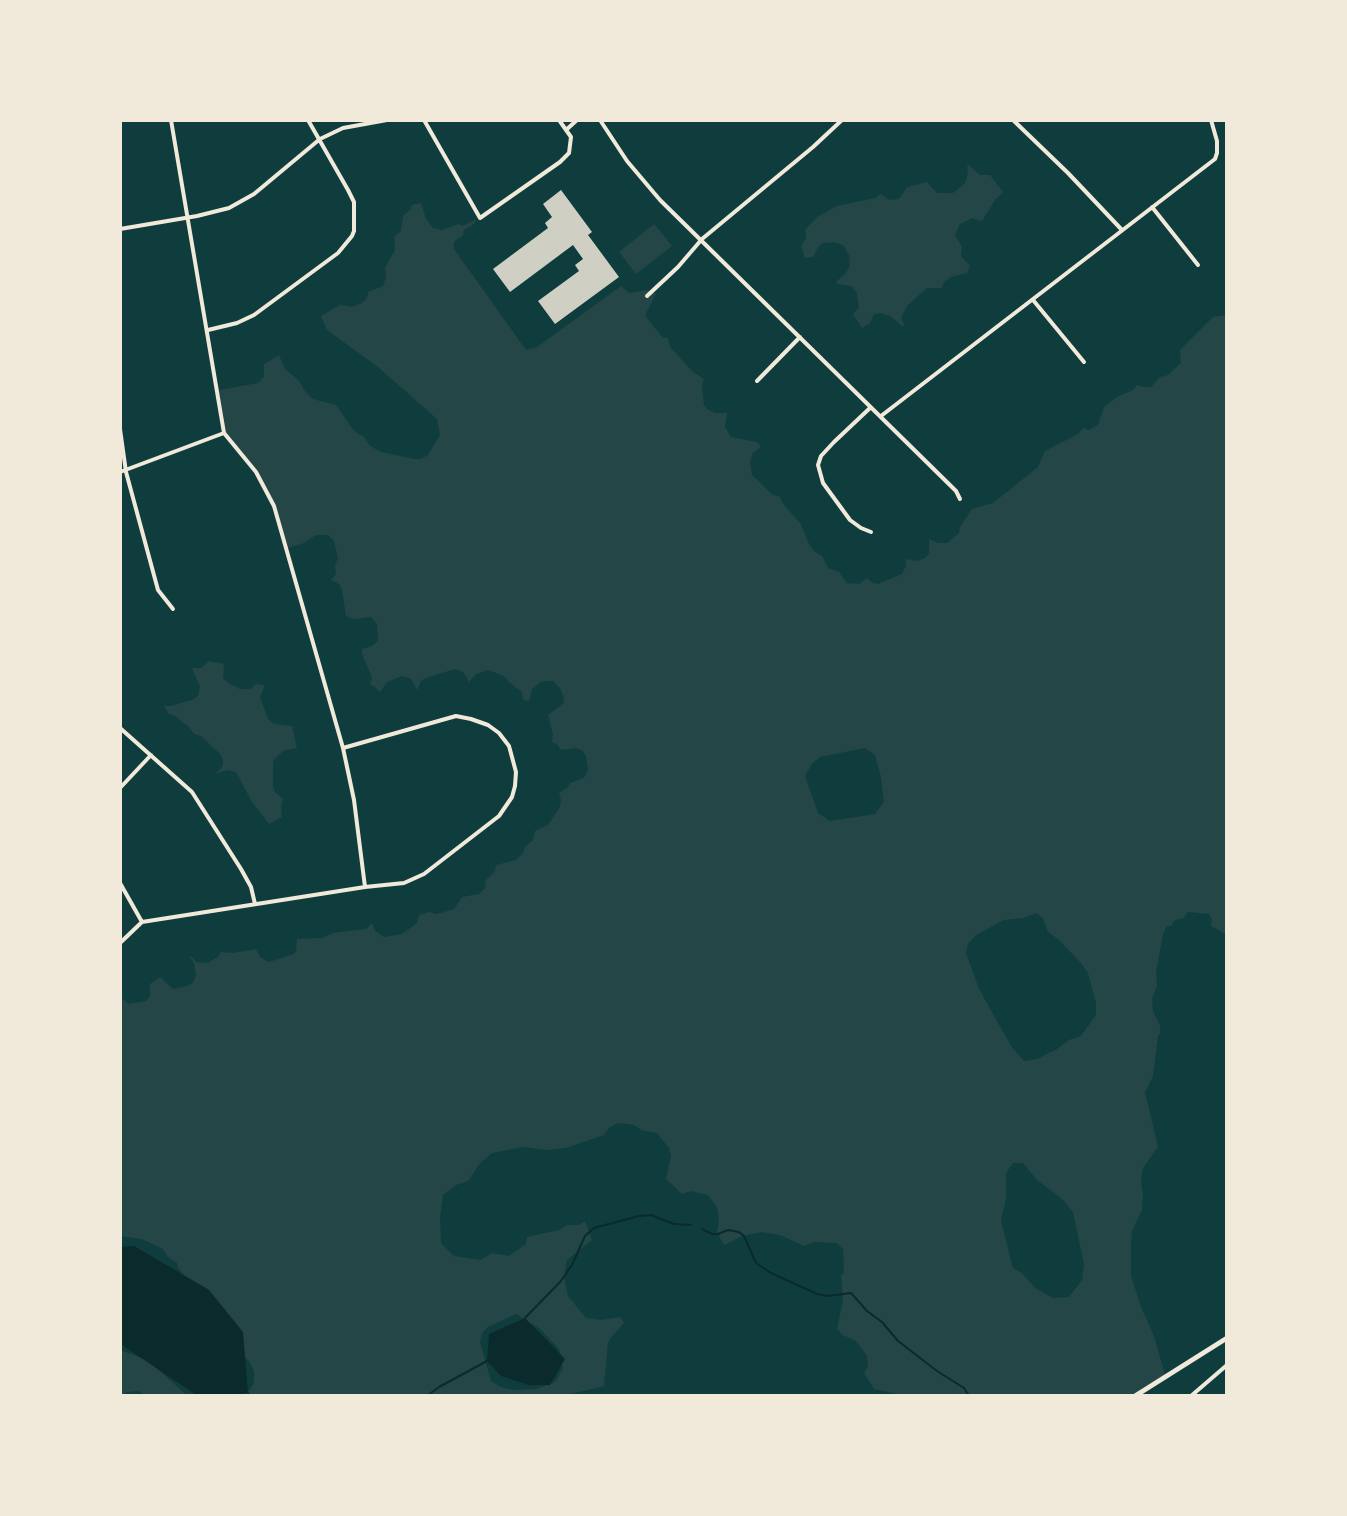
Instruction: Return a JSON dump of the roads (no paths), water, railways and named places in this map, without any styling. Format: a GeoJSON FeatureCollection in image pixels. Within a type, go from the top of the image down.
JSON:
{"type":"FeatureCollection","features":[{"type":"Feature","properties":{"kind":"main road"},"geometry":{"type":"LineString","coordinates":[[1135,1396],[1227,1338]]}},
{"type":"Feature","properties":{"kind":"street"},"geometry":{"type":"LineString","coordinates":[[171,120],[224,434],[256,472],[274,506],[343,748],[354,800],[365,887]]}},
{"type":"Feature","properties":{"kind":"street"},"geometry":{"type":"LineString","coordinates":[[208,330],[237,324],[254,315],[338,253],[352,236],[354,202],[308,120]]}},
{"type":"Feature","properties":{"kind":"street"},"geometry":{"type":"LineString","coordinates":[[120,229],[217,212],[242,202],[320,139],[343,128],[387,120]]}},
{"type":"Feature","properties":{"kind":"street"},"geometry":{"type":"LineString","coordinates":[[424,120],[480,218],[567,156],[572,142],[559,120]]}},
{"type":"Feature","properties":{"kind":"street"},"geometry":{"type":"LineString","coordinates":[[566,130],[577,120]]}},
{"type":"Feature","properties":{"kind":"street"},"geometry":{"type":"LineString","coordinates":[[600,120],[627,161],[660,200],[957,491],[960,499]]}},
{"type":"Feature","properties":{"kind":"street"},"geometry":{"type":"LineString","coordinates":[[647,297],[678,267],[702,239],[842,120]]}},
{"type":"Feature","properties":{"kind":"street"},"geometry":{"type":"LineString","coordinates":[[1013,120],[1122,230]]}},
{"type":"Feature","properties":{"kind":"street"},"geometry":{"type":"LineString","coordinates":[[881,416],[1215,159],[1218,153],[1217,141],[1211,120]]}},
{"type":"Feature","properties":{"kind":"street"},"geometry":{"type":"LineString","coordinates":[[1152,207],[1198,265]]}},
{"type":"Feature","properties":{"kind":"street"},"geometry":{"type":"LineString","coordinates":[[1034,300],[1084,362]]}},
{"type":"Feature","properties":{"kind":"street"},"geometry":{"type":"LineString","coordinates":[[757,381],[801,337]]}},
{"type":"Feature","properties":{"kind":"street"},"geometry":{"type":"LineString","coordinates":[[870,408],[828,448],[821,456],[818,465],[823,483],[850,520],[871,532]]}},
{"type":"Feature","properties":{"kind":"street"},"geometry":{"type":"LineString","coordinates":[[120,429],[126,472],[158,590],[173,609]]}},
{"type":"Feature","properties":{"kind":"street"},"geometry":{"type":"LineString","coordinates":[[120,472],[126,472],[224,434]]}},
{"type":"Feature","properties":{"kind":"street"},"geometry":{"type":"LineString","coordinates":[[120,943],[142,922],[404,883],[424,874],[499,816],[512,797],[516,772],[509,746],[488,725],[471,719],[456,716],[343,748]]}},
{"type":"Feature","properties":{"kind":"street"},"geometry":{"type":"LineString","coordinates":[[120,728],[192,792],[241,869],[251,887],[255,904]]}},
{"type":"Feature","properties":{"kind":"street"},"geometry":{"type":"LineString","coordinates":[[120,788],[151,754]]}},
{"type":"Feature","properties":{"kind":"street"},"geometry":{"type":"LineString","coordinates":[[120,883],[142,922]]}},
{"type":"Feature","properties":{"kind":"street"},"geometry":{"type":"LineString","coordinates":[[1191,1396],[1227,1365]]}},
{"type":"Feature","properties":{"kind":"waterway"},"geometry":{"type":"LineString","coordinates":[[525,1318],[561,1281],[572,1265],[585,1236],[594,1228],[651,1215],[674,1224],[691,1225]]}},
{"type":"Feature","properties":{"kind":"waterway"},"geometry":{"type":"LineString","coordinates":[[702,1229],[712,1234],[728,1230],[739,1232],[744,1236],[756,1263],[771,1273],[817,1294],[828,1296],[851,1293],[867,1311],[882,1322],[898,1341],[937,1371],[964,1388],[969,1396]]}},
{"type":"Feature","properties":{"kind":"waterway"},"geometry":{"type":"LineString","coordinates":[[427,1396],[487,1361]]}}]}
